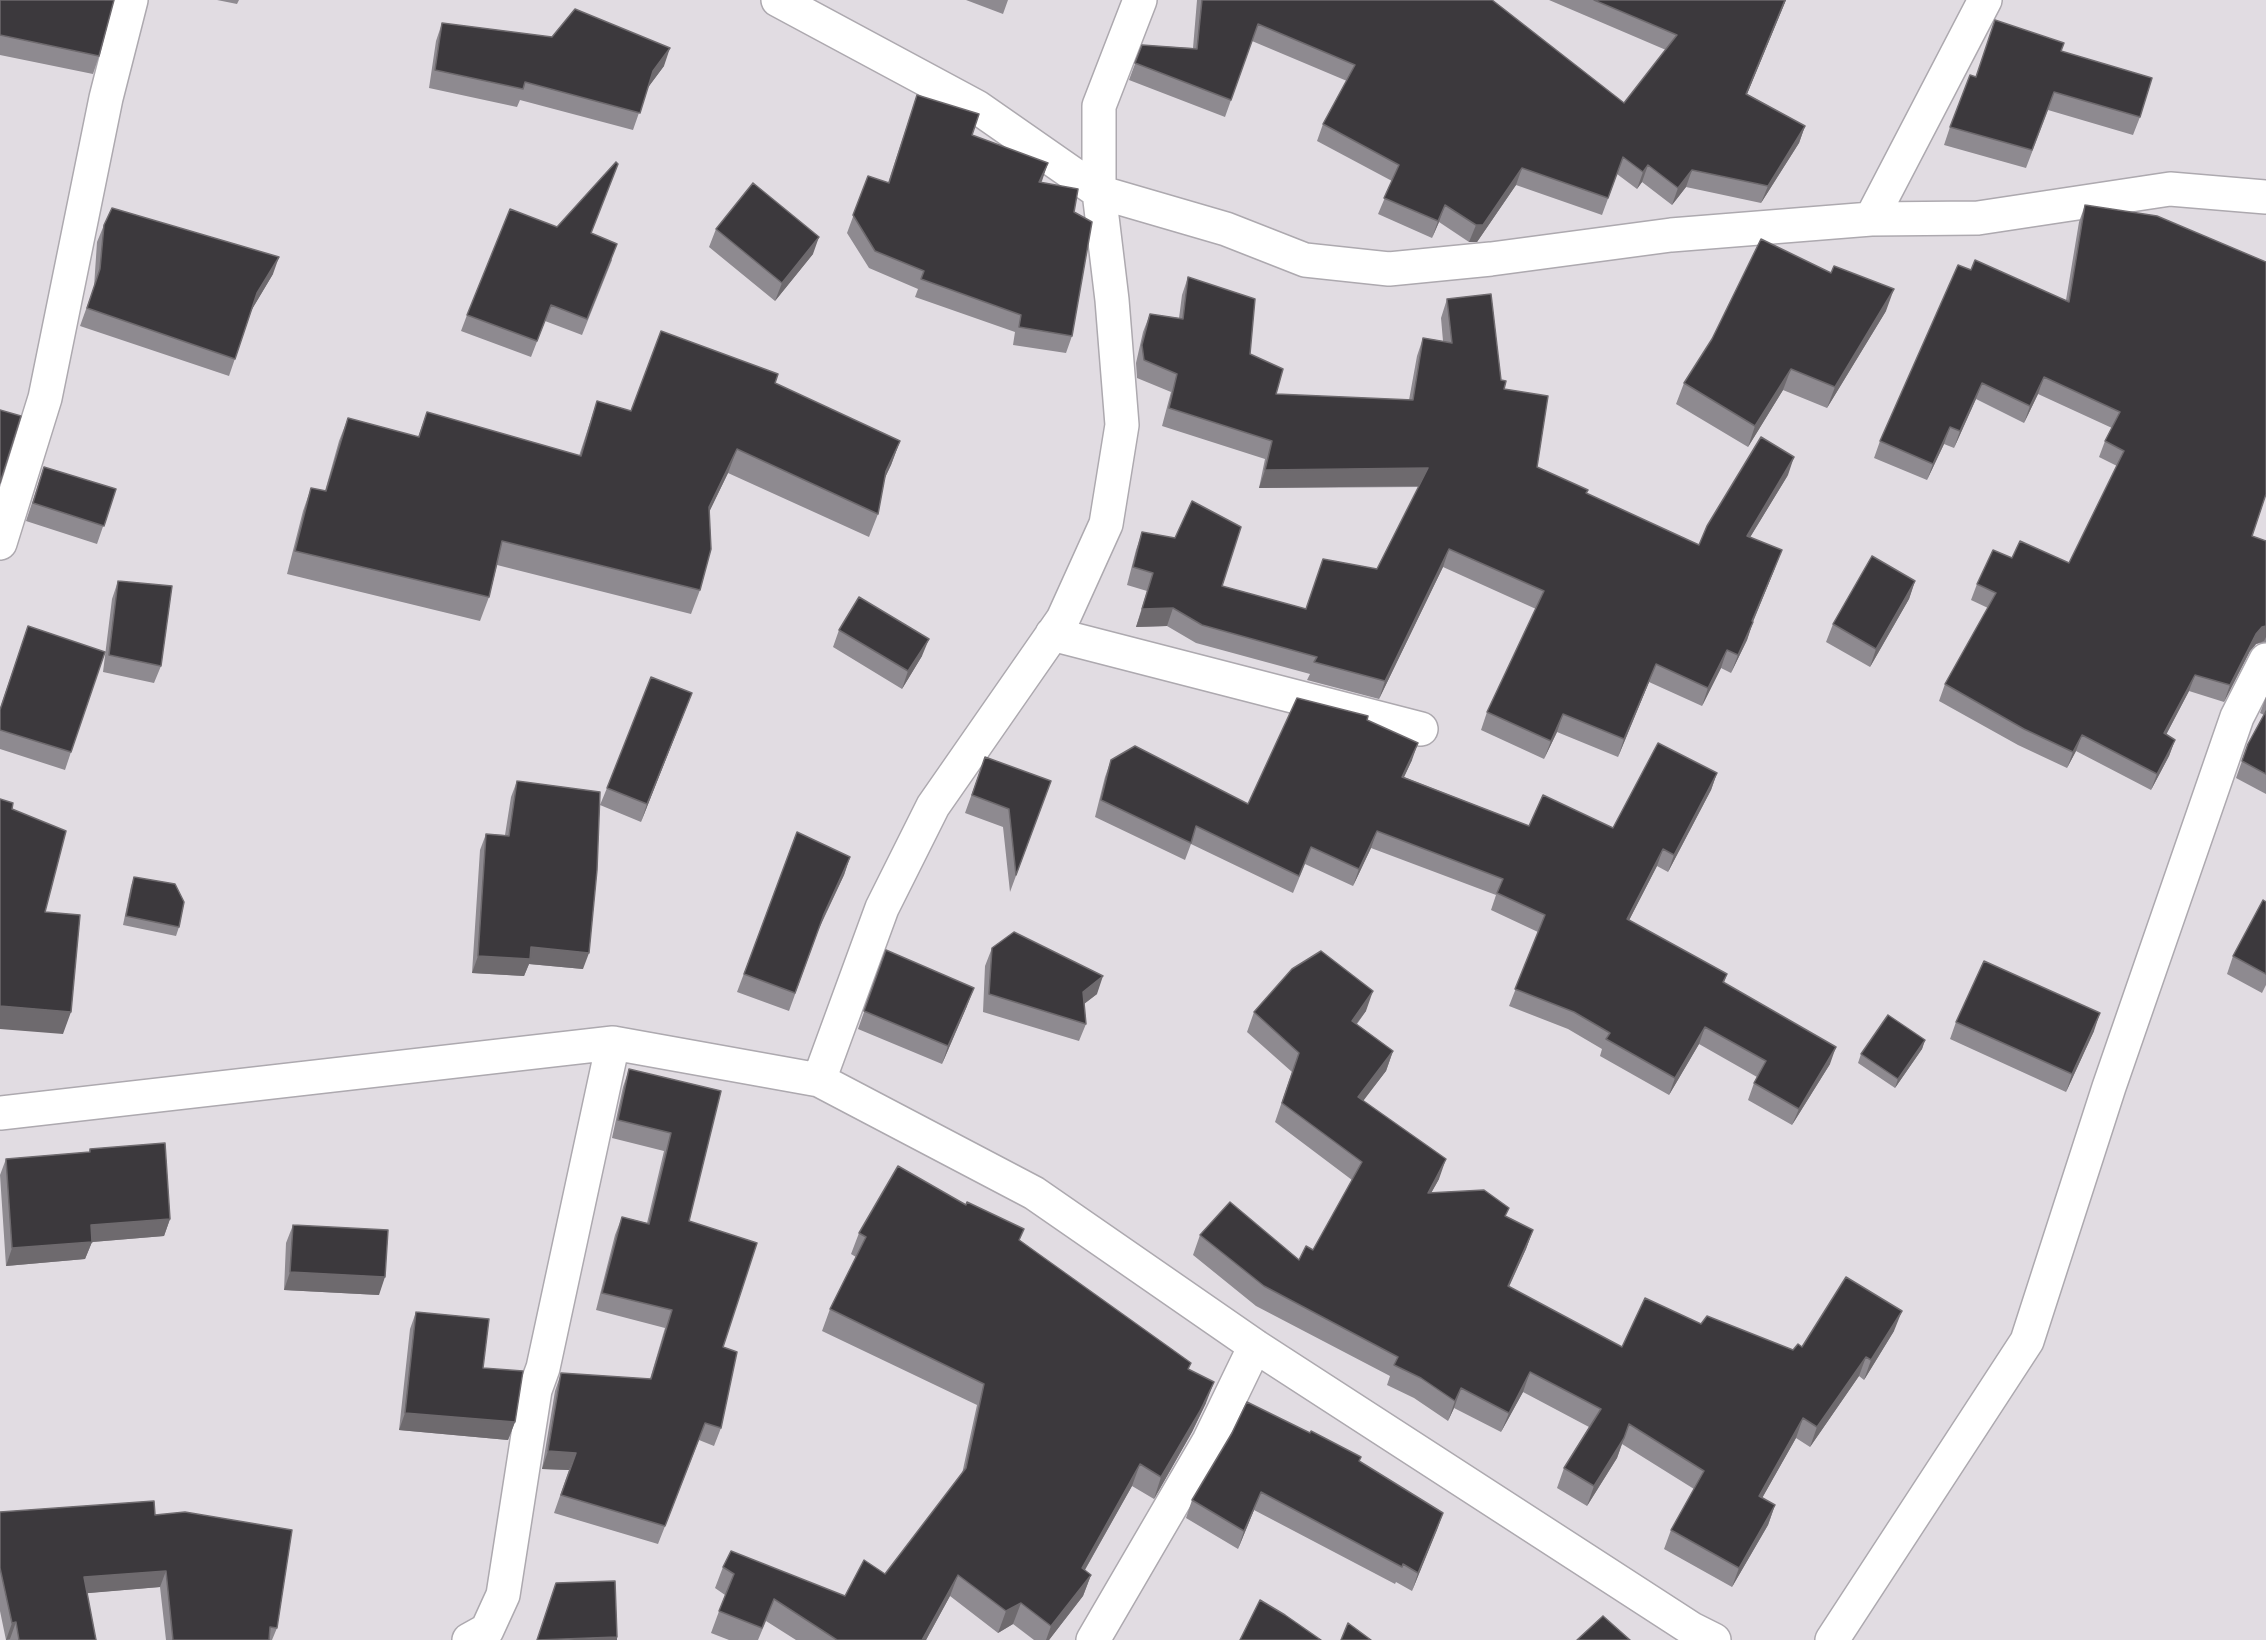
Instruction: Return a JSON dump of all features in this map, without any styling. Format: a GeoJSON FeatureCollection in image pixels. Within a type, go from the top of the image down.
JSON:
{"type":"FeatureCollection","features":[{"type":"Feature","properties":{"kind":"street"},"geometry":{"type":"LineString","coordinates":[[0,543],[45,398],[106,98],[131,0]]}},
{"type":"Feature","properties":{"kind":"street"},"geometry":{"type":"LineString","coordinates":[[778,0],[978,107],[1099,192],[1226,229],[1305,260],[1389,269],[1491,260],[1671,235],[1871,219],[1978,218],[2170,189],[2266,197]]}},
{"type":"Feature","properties":{"kind":"street"},"geometry":{"type":"LineString","coordinates":[[819,1080],[882,908],[933,806],[1063,619],[1106,524],[1122,424],[1112,300],[1099,192],[1100,106],[1140,0]]}},
{"type":"Feature","properties":{"kind":"street"},"geometry":{"type":"LineString","coordinates":[[1871,219],[1985,0]]}},
{"type":"Feature","properties":{"kind":"street"},"geometry":{"type":"LineString","coordinates":[[1053,634],[1421,729]]}},
{"type":"Feature","properties":{"kind":"street"},"geometry":{"type":"LineString","coordinates":[[1832,1640],[2027,1341],[2109,1087],[2234,729],[2266,660]]}},
{"type":"Feature","properties":{"kind":"street"},"geometry":{"type":"LineString","coordinates":[[469,1640],[487,1629],[503,1594],[535,1390],[543,1368],[613,1042]]}},
{"type":"Feature","properties":{"kind":"street"},"geometry":{"type":"LineString","coordinates":[[0,1113],[613,1042],[819,1080],[1034,1193],[1255,1346],[1692,1629],[1714,1640]]}},
{"type":"Feature","properties":{"kind":"street"},"geometry":{"type":"LineString","coordinates":[[1093,1640],[1209,1441],[1255,1346]]}},
{"type":"Feature","properties":{"kind":"building"},"geometry":{"type":"Polygon","coordinates":[[[0,0],[114,0],[99,56],[0,35],[0,0]]]}},
{"type":"Feature","properties":{"kind":"building"},"geometry":{"type":"Polygon","coordinates":[[[1202,0],[1492,0],[1624,103],[1677,35],[1594,0],[1785,0],[1746,94],[1805,126],[1768,186],[1692,170],[1678,188],[1648,165],[1643,172],[1623,157],[1608,198],[1522,168],[1483,225],[1476,225],[1445,205],[1438,221],[1384,198],[1399,165],[1323,124],[1355,65],[1258,24],[1231,100],[1135,63],[1142,45],[1197,49],[1202,0]]]}},
{"type":"Feature","properties":{"kind":"building"},"geometry":{"type":"Polygon","coordinates":[[[575,9],[670,48],[653,71],[640,113],[525,82],[523,89],[435,70],[442,23],[552,37],[575,9]]]}},
{"type":"Feature","properties":{"kind":"building"},"geometry":{"type":"Polygon","coordinates":[[[1995,20],[2064,43],[2061,51],[2152,78],[2140,117],[2054,92],[2032,150],[1950,127],[1970,75],[1976,77],[1995,20]]]}},
{"type":"Feature","properties":{"kind":"building"},"geometry":{"type":"Polygon","coordinates":[[[917,95],[979,114],[972,135],[1048,163],[1039,182],[1078,189],[1074,212],[1092,222],[1072,336],[1019,327],[1021,315],[921,279],[924,271],[875,251],[853,215],[868,176],[889,183],[917,95]]]}},
{"type":"Feature","properties":{"kind":"building"},"geometry":{"type":"Polygon","coordinates":[[[616,162],[618,164],[591,233],[617,244],[587,319],[551,305],[537,341],[467,315],[510,209],[557,227],[616,162]]]}},
{"type":"Feature","properties":{"kind":"building"},"geometry":{"type":"Polygon","coordinates":[[[753,183],[819,237],[782,283],[716,229],[753,183]]]}},
{"type":"Feature","properties":{"kind":"building"},"geometry":{"type":"Polygon","coordinates":[[[2085,205],[2157,216],[2266,262],[2266,494],[2252,536],[2266,541],[2266,626],[2256,634],[2230,685],[2195,675],[2164,733],[2175,740],[2157,774],[2082,735],[2073,752],[2024,729],[1945,684],[1996,593],[1977,584],[1993,550],[2012,558],[2020,541],[2069,563],[2124,451],[2105,441],[2120,412],[2044,377],[2030,406],[1982,383],[1960,431],[1950,427],[1933,464],[1880,441],[1958,265],[1971,270],[1975,260],[2069,302],[2085,205]]]}},
{"type":"Feature","properties":{"kind":"building"},"geometry":{"type":"Polygon","coordinates":[[[112,208],[279,257],[257,293],[235,359],[87,308],[100,269],[104,225],[112,208]]]}},
{"type":"Feature","properties":{"kind":"building"},"geometry":{"type":"Polygon","coordinates":[[[1761,239],[1831,273],[1834,266],[1894,289],[1835,387],[1791,369],[1755,426],[1684,383],[1712,339],[1761,239]]]}},
{"type":"Feature","properties":{"kind":"building"},"geometry":{"type":"Polygon","coordinates":[[[1188,277],[1255,299],[1250,354],[1283,369],[1276,394],[1413,400],[1423,338],[1452,343],[1447,299],[1491,294],[1501,380],[1506,381],[1504,389],[1548,396],[1537,467],[1588,490],[1586,493],[1699,545],[1707,526],[1761,437],[1794,457],[1747,536],[1782,550],[1738,655],[1727,650],[1708,688],[1656,664],[1624,739],[1563,714],[1551,741],[1487,712],[1544,591],[1449,549],[1385,681],[1314,662],[1317,657],[1202,625],[1173,608],[1142,609],[1153,573],[1133,567],[1142,532],[1175,538],[1192,501],[1241,527],[1222,586],[1306,609],[1323,559],[1377,569],[1428,468],[1265,470],[1272,441],[1169,408],[1177,374],[1144,360],[1142,345],[1150,314],[1183,319],[1188,277]]]}},
{"type":"Feature","properties":{"kind":"building"},"geometry":{"type":"Polygon","coordinates":[[[661,331],[778,374],[775,383],[900,441],[886,471],[878,514],[737,449],[709,507],[711,549],[700,590],[502,541],[489,597],[295,551],[311,488],[326,491],[348,418],[419,437],[427,412],[581,456],[597,401],[631,411],[661,331]]]}},
{"type":"Feature","properties":{"kind":"building"},"geometry":{"type":"Polygon","coordinates":[[[0,410],[21,416],[0,483],[0,410]]]}},
{"type":"Feature","properties":{"kind":"building"},"geometry":{"type":"Polygon","coordinates":[[[44,467],[116,489],[104,526],[33,503],[44,467]]]}},
{"type":"Feature","properties":{"kind":"building"},"geometry":{"type":"Polygon","coordinates":[[[1872,556],[1915,581],[1876,649],[1833,624],[1872,556]]]}},
{"type":"Feature","properties":{"kind":"building"},"geometry":{"type":"Polygon","coordinates":[[[118,581],[172,586],[161,666],[109,655],[118,581]]]}},
{"type":"Feature","properties":{"kind":"building"},"geometry":{"type":"Polygon","coordinates":[[[859,597],[929,639],[908,671],[839,630],[859,597]]]}},
{"type":"Feature","properties":{"kind":"building"},"geometry":{"type":"Polygon","coordinates":[[[28,626],[105,652],[71,752],[0,730],[0,710],[28,626]]]}},
{"type":"Feature","properties":{"kind":"building"},"geometry":{"type":"Polygon","coordinates":[[[651,677],[692,693],[647,804],[607,788],[651,677]]]}},
{"type":"Feature","properties":{"kind":"building"},"geometry":{"type":"Polygon","coordinates":[[[1297,698],[1368,716],[1367,720],[1418,743],[1402,777],[1529,826],[1543,795],[1613,828],[1658,743],[1717,773],[1674,855],[1663,849],[1627,919],[1727,974],[1723,982],[1836,1047],[1799,1109],[1754,1083],[1766,1061],[1705,1027],[1675,1078],[1606,1039],[1610,1033],[1574,1012],[1515,989],[1545,915],[1497,893],[1503,879],[1377,831],[1359,869],[1311,847],[1299,876],[1196,826],[1191,843],[1101,800],[1111,760],[1135,746],[1248,804],[1297,698]]]}},
{"type":"Feature","properties":{"kind":"building"},"geometry":{"type":"Polygon","coordinates":[[[2266,711],[2266,774],[2242,761],[2248,744],[2266,711]]]}},
{"type":"Feature","properties":{"kind":"building"},"geometry":{"type":"Polygon","coordinates":[[[985,757],[1051,781],[1016,875],[1009,809],[972,795],[985,757]]]}},
{"type":"Feature","properties":{"kind":"building"},"geometry":{"type":"Polygon","coordinates":[[[517,781],[600,792],[597,870],[589,953],[531,947],[530,959],[478,956],[486,834],[509,836],[517,781]]]}},
{"type":"Feature","properties":{"kind":"building"},"geometry":{"type":"Polygon","coordinates":[[[0,799],[13,803],[12,809],[66,831],[45,912],[80,915],[71,1012],[0,1006],[0,799]]]}},
{"type":"Feature","properties":{"kind":"building"},"geometry":{"type":"Polygon","coordinates":[[[797,832],[850,857],[824,914],[795,993],[744,974],[797,832]]]}},
{"type":"Feature","properties":{"kind":"building"},"geometry":{"type":"Polygon","coordinates":[[[134,877],[175,884],[184,902],[179,927],[126,916],[134,877]]]}},
{"type":"Feature","properties":{"kind":"building"},"geometry":{"type":"Polygon","coordinates":[[[2263,900],[2266,902],[2266,974],[2233,956],[2263,900]]]}},
{"type":"Feature","properties":{"kind":"building"},"geometry":{"type":"Polygon","coordinates":[[[1014,932],[1103,976],[1083,992],[1086,1024],[989,994],[992,948],[1014,932]]]}},
{"type":"Feature","properties":{"kind":"building"},"geometry":{"type":"Polygon","coordinates":[[[886,950],[974,988],[948,1046],[864,1011],[886,950]]]}},
{"type":"Feature","properties":{"kind":"building"},"geometry":{"type":"Polygon","coordinates":[[[1321,951],[1373,991],[1352,1021],[1393,1051],[1358,1097],[1446,1159],[1428,1193],[1484,1190],[1509,1208],[1505,1216],[1533,1230],[1508,1286],[1622,1347],[1645,1298],[1701,1324],[1707,1316],[1793,1350],[1798,1344],[1802,1347],[1846,1277],[1902,1311],[1871,1360],[1866,1357],[1817,1427],[1803,1418],[1759,1496],[1775,1505],[1739,1568],[1671,1530],[1704,1471],[1629,1424],[1624,1438],[1594,1486],[1564,1468],[1601,1409],[1530,1372],[1509,1413],[1461,1388],[1455,1401],[1421,1378],[1394,1365],[1398,1357],[1264,1286],[1200,1235],[1230,1202],[1299,1260],[1306,1246],[1313,1250],[1362,1162],[1282,1103],[1299,1053],[1254,1012],[1292,969],[1321,951]]]}},
{"type":"Feature","properties":{"kind":"building"},"geometry":{"type":"Polygon","coordinates":[[[1984,961],[2100,1013],[2072,1074],[1956,1022],[1984,961]]]}},
{"type":"Feature","properties":{"kind":"building"},"geometry":{"type":"Polygon","coordinates":[[[1888,1015],[1925,1040],[1898,1079],[1861,1054],[1888,1015]]]}},
{"type":"Feature","properties":{"kind":"building"},"geometry":{"type":"Polygon","coordinates":[[[629,1069],[721,1091],[689,1221],[757,1243],[723,1347],[737,1352],[721,1428],[705,1423],[665,1526],[561,1495],[576,1453],[548,1451],[561,1373],[651,1379],[672,1310],[602,1293],[622,1217],[649,1224],[671,1133],[618,1120],[629,1069]]]}},
{"type":"Feature","properties":{"kind":"building"},"geometry":{"type":"Polygon","coordinates":[[[165,1143],[170,1219],[91,1225],[92,1242],[12,1248],[6,1159],[165,1143]]]}},
{"type":"Feature","properties":{"kind":"building"},"geometry":{"type":"Polygon","coordinates":[[[898,1166],[966,1205],[967,1202],[1024,1229],[1019,1240],[1191,1363],[1188,1369],[1214,1382],[1200,1411],[1161,1477],[1140,1464],[1082,1568],[1091,1575],[1051,1626],[1021,1603],[1006,1611],[958,1575],[922,1640],[837,1640],[774,1599],[762,1628],[719,1611],[734,1574],[723,1567],[731,1551],[845,1596],[864,1560],[885,1574],[966,1468],[984,1384],[830,1309],[866,1237],[859,1233],[898,1166]]]}},
{"type":"Feature","properties":{"kind":"building"},"geometry":{"type":"Polygon","coordinates":[[[293,1225],[388,1230],[385,1277],[290,1272],[293,1225]]]}},
{"type":"Feature","properties":{"kind":"building"},"geometry":{"type":"Polygon","coordinates":[[[416,1312],[489,1319],[483,1368],[523,1371],[515,1422],[405,1413],[416,1312]]]}},
{"type":"Feature","properties":{"kind":"building"},"geometry":{"type":"Polygon","coordinates":[[[1247,1402],[1361,1457],[1359,1461],[1443,1513],[1418,1573],[1403,1564],[1402,1567],[1261,1492],[1244,1531],[1192,1500],[1232,1433],[1247,1402]]]}},
{"type":"Feature","properties":{"kind":"building"},"geometry":{"type":"Polygon","coordinates":[[[154,1501],[155,1515],[185,1512],[292,1530],[277,1628],[270,1627],[269,1640],[173,1640],[166,1571],[84,1577],[96,1640],[19,1640],[16,1622],[12,1623],[0,1568],[0,1512],[154,1501]]]}},
{"type":"Feature","properties":{"kind":"building"},"geometry":{"type":"Polygon","coordinates":[[[615,1581],[617,1637],[537,1640],[556,1583],[615,1581]]]}},
{"type":"Feature","properties":{"kind":"building"},"geometry":{"type":"Polygon","coordinates":[[[1260,1600],[1285,1615],[1321,1640],[1240,1640],[1260,1600]]]}},
{"type":"Feature","properties":{"kind":"building"},"geometry":{"type":"Polygon","coordinates":[[[1603,1616],[1630,1640],[1577,1640],[1603,1616]]]}},
{"type":"Feature","properties":{"kind":"building"},"geometry":{"type":"Polygon","coordinates":[[[1348,1623],[1371,1640],[1341,1640],[1348,1623]]]}}]}
